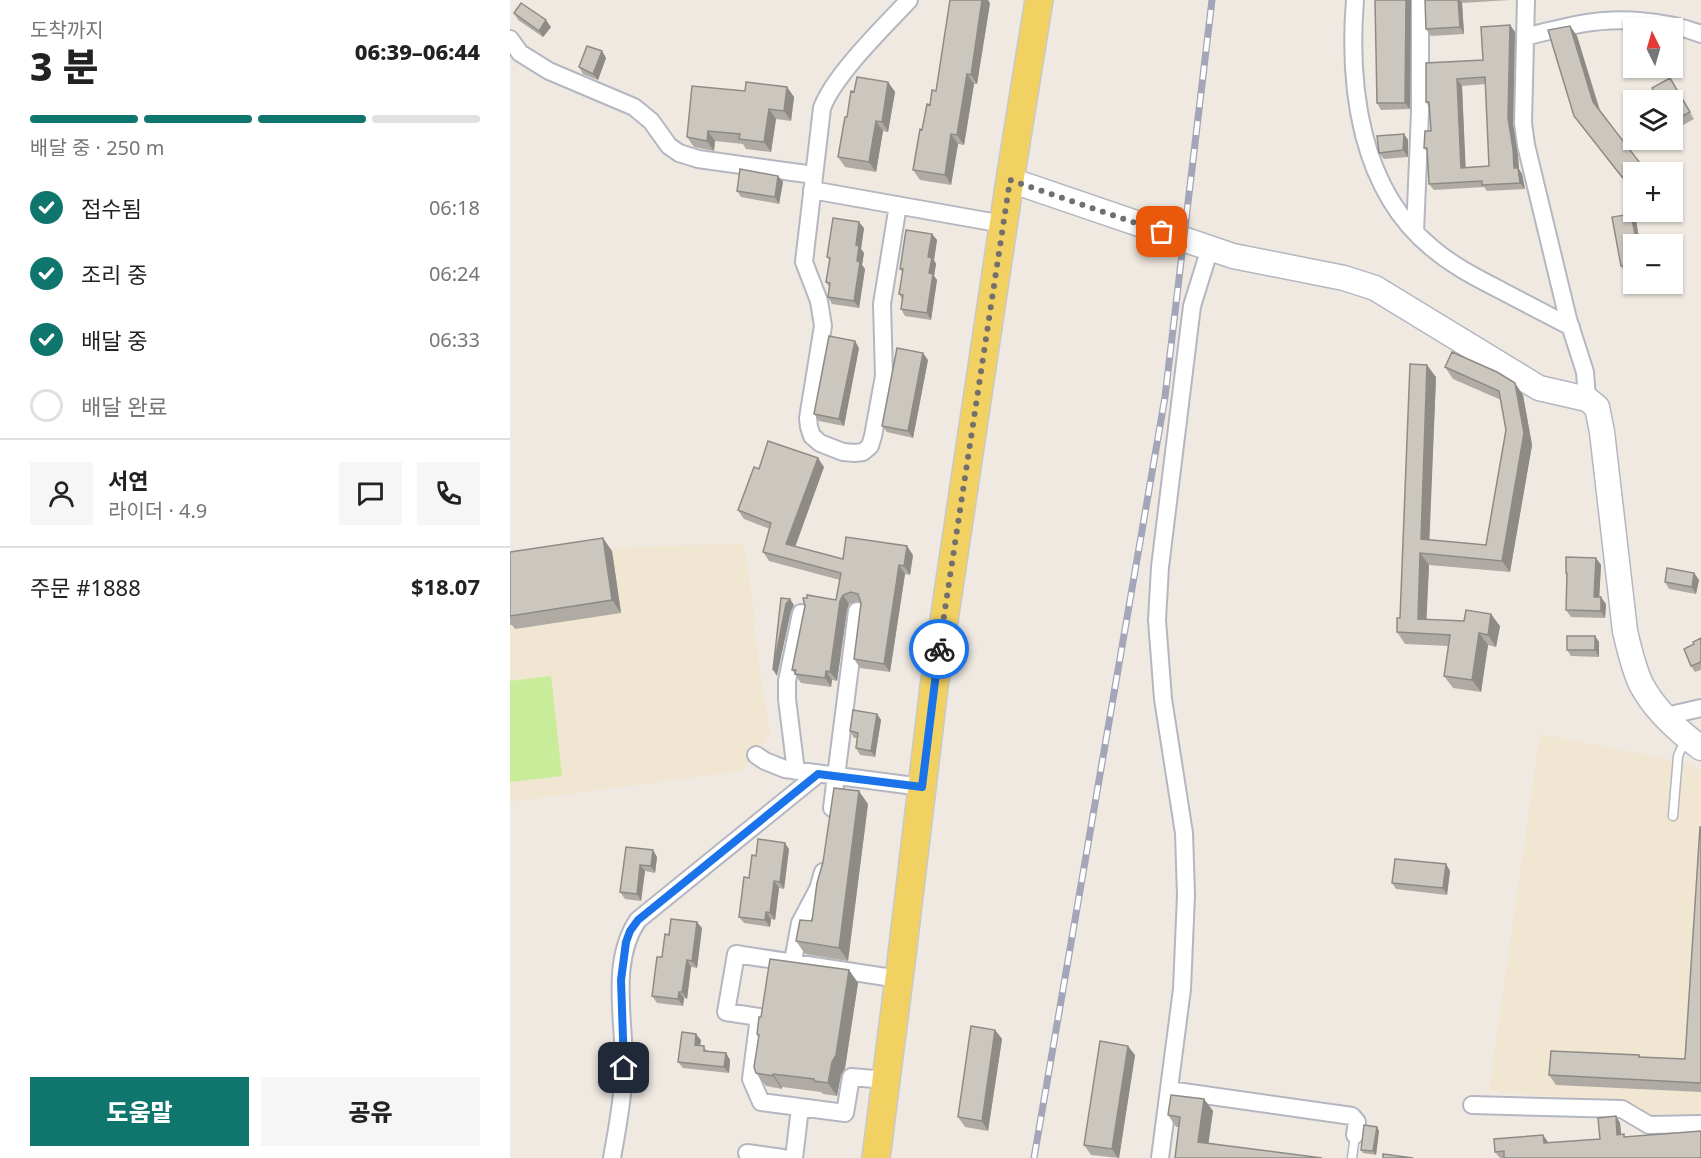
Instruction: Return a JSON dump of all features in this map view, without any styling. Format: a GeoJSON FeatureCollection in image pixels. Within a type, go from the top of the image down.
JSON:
{"type":"FeatureCollection","features":[{"type":"Feature","properties":{"kind":"main road"},"geometry":{"type":"LineString","coordinates":[[876,1158],[933,687],[1039,0]]}},
{"type":"Feature","properties":{"kind":"main road"},"geometry":{"type":"LineString","coordinates":[[1010,180],[1233,256],[1344,278],[1375,288],[1539,388],[1587,399],[1596,407],[1602,432],[1625,631],[1632,658],[1640,682],[1652,703],[1697,742]]}},
{"type":"Feature","properties":{"kind":"street"},"geometry":{"type":"LineString","coordinates":[[898,205],[882,303],[884,376],[873,436],[870,446],[863,452],[843,452],[820,443],[812,436],[808,418],[823,326],[819,301],[804,262],[822,108],[826,97],[851,64],[909,0]]}},
{"type":"Feature","properties":{"kind":"street"},"geometry":{"type":"LineString","coordinates":[[1355,0],[1355,74],[1361,125],[1371,158],[1385,191],[1404,221],[1431,248],[1461,270],[1571,327]]}},
{"type":"Feature","properties":{"kind":"street"},"geometry":{"type":"LineString","coordinates":[[1415,232],[1420,112],[1420,0]]}},
{"type":"Feature","properties":{"kind":"street"},"geometry":{"type":"LineString","coordinates":[[1526,0],[1523,123],[1526,145],[1571,327],[1585,372],[1587,399]]}},
{"type":"Feature","properties":{"kind":"street"},"geometry":{"type":"LineString","coordinates":[[1525,36],[1582,24],[1621,21],[1658,23],[1701,34]]}},
{"type":"Feature","properties":{"kind":"street"},"geometry":{"type":"LineString","coordinates":[[510,39],[520,53],[549,71],[634,107],[651,121],[669,146],[679,153],[898,205],[1003,224]]}},
{"type":"Feature","properties":{"kind":"street"},"geometry":{"type":"LineString","coordinates":[[1160,1158],[1182,989],[1185,895],[1184,833],[1163,699],[1157,620],[1160,567],[1192,306],[1210,248]]}},
{"type":"Feature","properties":{"kind":"street"},"geometry":{"type":"LineString","coordinates":[[830,820],[857,611]]}},
{"type":"Feature","properties":{"kind":"street"},"geometry":{"type":"LineString","coordinates":[[796,771],[787,681],[801,613]]}},
{"type":"Feature","properties":{"kind":"street"},"geometry":{"type":"LineString","coordinates":[[1666,716],[1701,708]]}},
{"type":"Feature","properties":{"kind":"street"},"geometry":{"type":"LineString","coordinates":[[756,755],[784,769],[922,787]]}},
{"type":"Feature","properties":{"kind":"street"},"geometry":{"type":"LineString","coordinates":[[612,1158],[623,1086],[621,980],[626,942],[630,931],[638,920],[818,774]]}},
{"type":"Feature","properties":{"kind":"street"},"geometry":{"type":"LineString","coordinates":[[793,961],[800,923],[818,889],[825,852]]}},
{"type":"Feature","properties":{"kind":"street"},"geometry":{"type":"LineString","coordinates":[[886,1080],[851,1077],[845,1113],[760,1102],[751,1079],[759,1017],[726,1012],[736,954],[899,979]]}},
{"type":"Feature","properties":{"kind":"street"},"geometry":{"type":"LineString","coordinates":[[1169,1090],[1352,1116],[1357,1122],[1355,1135]]}},
{"type":"Feature","properties":{"kind":"street"},"geometry":{"type":"LineString","coordinates":[[1472,1105],[1622,1109],[1649,1125],[1701,1124]]}},
{"type":"Feature","properties":{"kind":"street"},"geometry":{"type":"LineString","coordinates":[[794,1158],[800,1108]]}},
{"type":"Feature","properties":{"kind":"street"},"geometry":{"type":"LineString","coordinates":[[747,1153],[783,1158]]}},
{"type":"Feature","properties":{"kind":"lane"},"geometry":{"type":"LineString","coordinates":[[1673,816],[1678,756],[1681,750],[1697,742]]}},
{"type":"Feature","properties":{"kind":"lane"},"geometry":{"type":"LineString","coordinates":[[1352,1158],[1355,1135]]}},
{"type":"Feature","properties":{"kind":"shaded area"},"geometry":{"type":"Polygon","coordinates":[[[744,544],[770,735],[742,771],[510,802],[510,561],[621,547],[744,544]]]}},
{"type":"Feature","properties":{"kind":"shaded area"},"geometry":{"type":"Polygon","coordinates":[[[1540,734],[1688,763],[1701,771],[1701,1118],[1650,1119],[1623,1106],[1489,1090],[1540,734]]]}},
{"type":"Feature","properties":{"kind":"green space"},"geometry":{"type":"Polygon","coordinates":[[[551,676],[562,776],[510,782],[510,681],[551,676]]]}},
{"type":"Feature","properties":{"kind":"building"},"geometry":{"type":"Polygon","coordinates":[[[950,0],[982,0],[971,75],[967,74],[957,135],[951,134],[945,175],[913,170],[927,104],[930,105],[932,90],[936,91],[950,0]]]}},
{"type":"Feature","properties":{"kind":"building"},"geometry":{"type":"Polygon","coordinates":[[[1375,0],[1406,0],[1405,103],[1377,103],[1375,0]]]}},
{"type":"Feature","properties":{"kind":"building"},"geometry":{"type":"Polygon","coordinates":[[[1425,0],[1458,0],[1460,27],[1426,29],[1425,0]]]}},
{"type":"Feature","properties":{"kind":"building"},"geometry":{"type":"Polygon","coordinates":[[[521,3],[546,20],[539,31],[514,13],[521,3]]]}},
{"type":"Feature","properties":{"kind":"building"},"geometry":{"type":"Polygon","coordinates":[[[1510,25],[1508,118],[1514,168],[1518,168],[1520,183],[1482,185],[1482,181],[1429,184],[1427,148],[1424,148],[1425,131],[1431,131],[1429,102],[1426,102],[1426,63],[1483,60],[1481,27],[1510,25]],[[1485,77],[1457,79],[1461,168],[1489,166],[1485,77]]]}},
{"type":"Feature","properties":{"kind":"building"},"geometry":{"type":"Polygon","coordinates":[[[1570,26],[1593,102],[1623,141],[1623,150],[1630,150],[1639,162],[1623,162],[1622,177],[1574,116],[1548,30],[1570,26]]]}},
{"type":"Feature","properties":{"kind":"building"},"geometry":{"type":"Polygon","coordinates":[[[587,46],[602,51],[593,74],[579,67],[587,46]]]}},
{"type":"Feature","properties":{"kind":"building"},"geometry":{"type":"Polygon","coordinates":[[[857,77],[888,82],[882,122],[876,121],[869,162],[838,157],[851,91],[854,92],[857,77]]]}},
{"type":"Feature","properties":{"kind":"building"},"geometry":{"type":"Polygon","coordinates":[[[1670,78],[1677,90],[1653,90],[1652,88],[1670,78]]]}},
{"type":"Feature","properties":{"kind":"building"},"geometry":{"type":"Polygon","coordinates":[[[746,82],[787,87],[784,111],[769,109],[764,142],[739,139],[740,134],[708,131],[707,141],[687,137],[692,86],[745,91],[746,82]]]}},
{"type":"Feature","properties":{"kind":"building"},"geometry":{"type":"Polygon","coordinates":[[[1683,100],[1690,112],[1683,116],[1683,100]]]}},
{"type":"Feature","properties":{"kind":"building"},"geometry":{"type":"Polygon","coordinates":[[[1404,134],[1403,150],[1379,153],[1377,136],[1404,134]]]}},
{"type":"Feature","properties":{"kind":"building"},"geometry":{"type":"Polygon","coordinates":[[[740,169],[778,176],[775,197],[737,191],[740,169]]]}},
{"type":"Feature","properties":{"kind":"building"},"geometry":{"type":"Polygon","coordinates":[[[1623,215],[1623,222],[1633,222],[1635,234],[1623,234],[1623,266],[1621,266],[1612,217],[1623,215]]]}},
{"type":"Feature","properties":{"kind":"building"},"geometry":{"type":"Polygon","coordinates":[[[833,218],[859,222],[856,245],[859,246],[857,261],[860,262],[854,301],[828,297],[830,283],[826,282],[830,258],[827,257],[833,218]]]}},
{"type":"Feature","properties":{"kind":"building"},"geometry":{"type":"Polygon","coordinates":[[[906,230],[932,234],[928,257],[932,258],[929,273],[933,274],[927,313],[901,309],[903,295],[899,294],[903,269],[900,269],[906,230]]]}},
{"type":"Feature","properties":{"kind":"building"},"geometry":{"type":"Polygon","coordinates":[[[829,336],[855,341],[839,419],[814,414],[829,336]]]}},
{"type":"Feature","properties":{"kind":"building"},"geometry":{"type":"Polygon","coordinates":[[[897,348],[923,353],[908,431],[882,426],[897,348]]]}},
{"type":"Feature","properties":{"kind":"building"},"geometry":{"type":"Polygon","coordinates":[[[1452,352],[1497,372],[1515,383],[1524,433],[1502,561],[1420,553],[1418,619],[1464,621],[1466,610],[1491,614],[1488,635],[1479,633],[1472,680],[1444,676],[1450,635],[1397,632],[1397,618],[1400,618],[1410,364],[1427,365],[1421,539],[1486,545],[1506,430],[1499,391],[1445,367],[1452,352]]]}},
{"type":"Feature","properties":{"kind":"building"},"geometry":{"type":"Polygon","coordinates":[[[768,441],[818,458],[786,544],[843,559],[846,537],[907,546],[904,566],[899,565],[884,664],[854,659],[861,603],[858,594],[851,592],[843,595],[840,601],[830,672],[826,671],[825,678],[795,674],[796,670],[792,670],[805,606],[803,598],[807,598],[807,595],[836,600],[841,573],[763,552],[771,523],[738,510],[754,467],[759,469],[768,441]]]}},
{"type":"Feature","properties":{"kind":"building"},"geometry":{"type":"Polygon","coordinates":[[[603,538],[612,600],[510,616],[510,552],[603,538]]]}},
{"type":"Feature","properties":{"kind":"building"},"geometry":{"type":"Polygon","coordinates":[[[1566,557],[1596,558],[1594,597],[1601,597],[1601,611],[1566,610],[1566,557]]]}},
{"type":"Feature","properties":{"kind":"building"},"geometry":{"type":"Polygon","coordinates":[[[1667,568],[1694,573],[1692,587],[1665,582],[1667,568]]]}},
{"type":"Feature","properties":{"kind":"building"},"geometry":{"type":"Polygon","coordinates":[[[781,598],[790,599],[786,604],[773,670],[781,598]]]}},
{"type":"Feature","properties":{"kind":"building"},"geometry":{"type":"Polygon","coordinates":[[[1567,636],[1595,636],[1595,650],[1567,650],[1567,636]]]}},
{"type":"Feature","properties":{"kind":"building"},"geometry":{"type":"Polygon","coordinates":[[[1701,638],[1701,662],[1691,666],[1684,649],[1701,638]]]}},
{"type":"Feature","properties":{"kind":"building"},"geometry":{"type":"Polygon","coordinates":[[[853,710],[877,714],[871,751],[856,748],[858,733],[850,731],[853,710]]]}},
{"type":"Feature","properties":{"kind":"building"},"geometry":{"type":"Polygon","coordinates":[[[834,788],[859,791],[839,948],[796,941],[800,920],[812,921],[834,788]]]}},
{"type":"Feature","properties":{"kind":"building"},"geometry":{"type":"Polygon","coordinates":[[[1700,827],[1701,1083],[1549,1075],[1551,1051],[1685,1059],[1700,827]]]}},
{"type":"Feature","properties":{"kind":"building"},"geometry":{"type":"Polygon","coordinates":[[[758,839],[785,843],[780,882],[774,881],[770,913],[766,912],[765,920],[739,917],[744,877],[749,878],[752,855],[756,856],[758,839]]]}},
{"type":"Feature","properties":{"kind":"building"},"geometry":{"type":"Polygon","coordinates":[[[626,847],[653,850],[651,866],[640,865],[637,894],[620,892],[626,847]]]}},
{"type":"Feature","properties":{"kind":"building"},"geometry":{"type":"Polygon","coordinates":[[[1395,859],[1446,864],[1443,888],[1392,883],[1395,859]]]}},
{"type":"Feature","properties":{"kind":"building"},"geometry":{"type":"Polygon","coordinates":[[[671,919],[697,922],[692,961],[687,960],[682,992],[679,992],[678,999],[652,996],[657,957],[662,957],[665,934],[669,935],[671,919]]]}},
{"type":"Feature","properties":{"kind":"building"},"geometry":{"type":"Polygon","coordinates":[[[770,959],[849,970],[836,1055],[832,1062],[828,1083],[814,1081],[814,1079],[756,1073],[754,1067],[759,1017],[761,1017],[770,959]]]}},
{"type":"Feature","properties":{"kind":"building"},"geometry":{"type":"Polygon","coordinates":[[[971,1026],[995,1030],[982,1121],[958,1117],[971,1026]]]}},
{"type":"Feature","properties":{"kind":"building"},"geometry":{"type":"Polygon","coordinates":[[[682,1032],[696,1034],[695,1045],[704,1046],[704,1051],[726,1053],[724,1067],[678,1062],[682,1032]]]}},
{"type":"Feature","properties":{"kind":"building"},"geometry":{"type":"Polygon","coordinates":[[[1100,1041],[1128,1046],[1112,1149],[1084,1145],[1100,1041]]]}},
{"type":"Feature","properties":{"kind":"building"},"geometry":{"type":"Polygon","coordinates":[[[1171,1095],[1204,1099],[1198,1142],[1322,1158],[1175,1158],[1180,1117],[1168,1115],[1171,1095]]]}},
{"type":"Feature","properties":{"kind":"building"},"geometry":{"type":"Polygon","coordinates":[[[1616,1116],[1617,1135],[1624,1134],[1624,1137],[1701,1131],[1701,1158],[1504,1158],[1504,1151],[1495,1152],[1494,1139],[1543,1135],[1544,1143],[1600,1139],[1598,1118],[1616,1116]]]}},
{"type":"Feature","properties":{"kind":"building"},"geometry":{"type":"Polygon","coordinates":[[[1364,1125],[1377,1127],[1373,1151],[1361,1150],[1364,1125]]]}},
{"type":"Feature","properties":{"kind":"building"},"geometry":{"type":"Polygon","coordinates":[[[1383,1154],[1413,1158],[1383,1158],[1383,1154]]]}},
{"type":"Feature","properties":{"kind":"railway"},"geometry":{"type":"LineString","coordinates":[[1034,1158],[1165,397],[1212,0]]}},
{"type":"Feature","properties":{"kind":"way so far"},"geometry":{"type":"LineString","coordinates":[[939,649],[1010,180],[1162,232]]}},
{"type":"Feature","properties":{"kind":"route"},"geometry":{"type":"LineString","coordinates":[[624,1068],[621,980],[626,942],[638,920],[818,774],[922,787],[939,649]]}}]}
